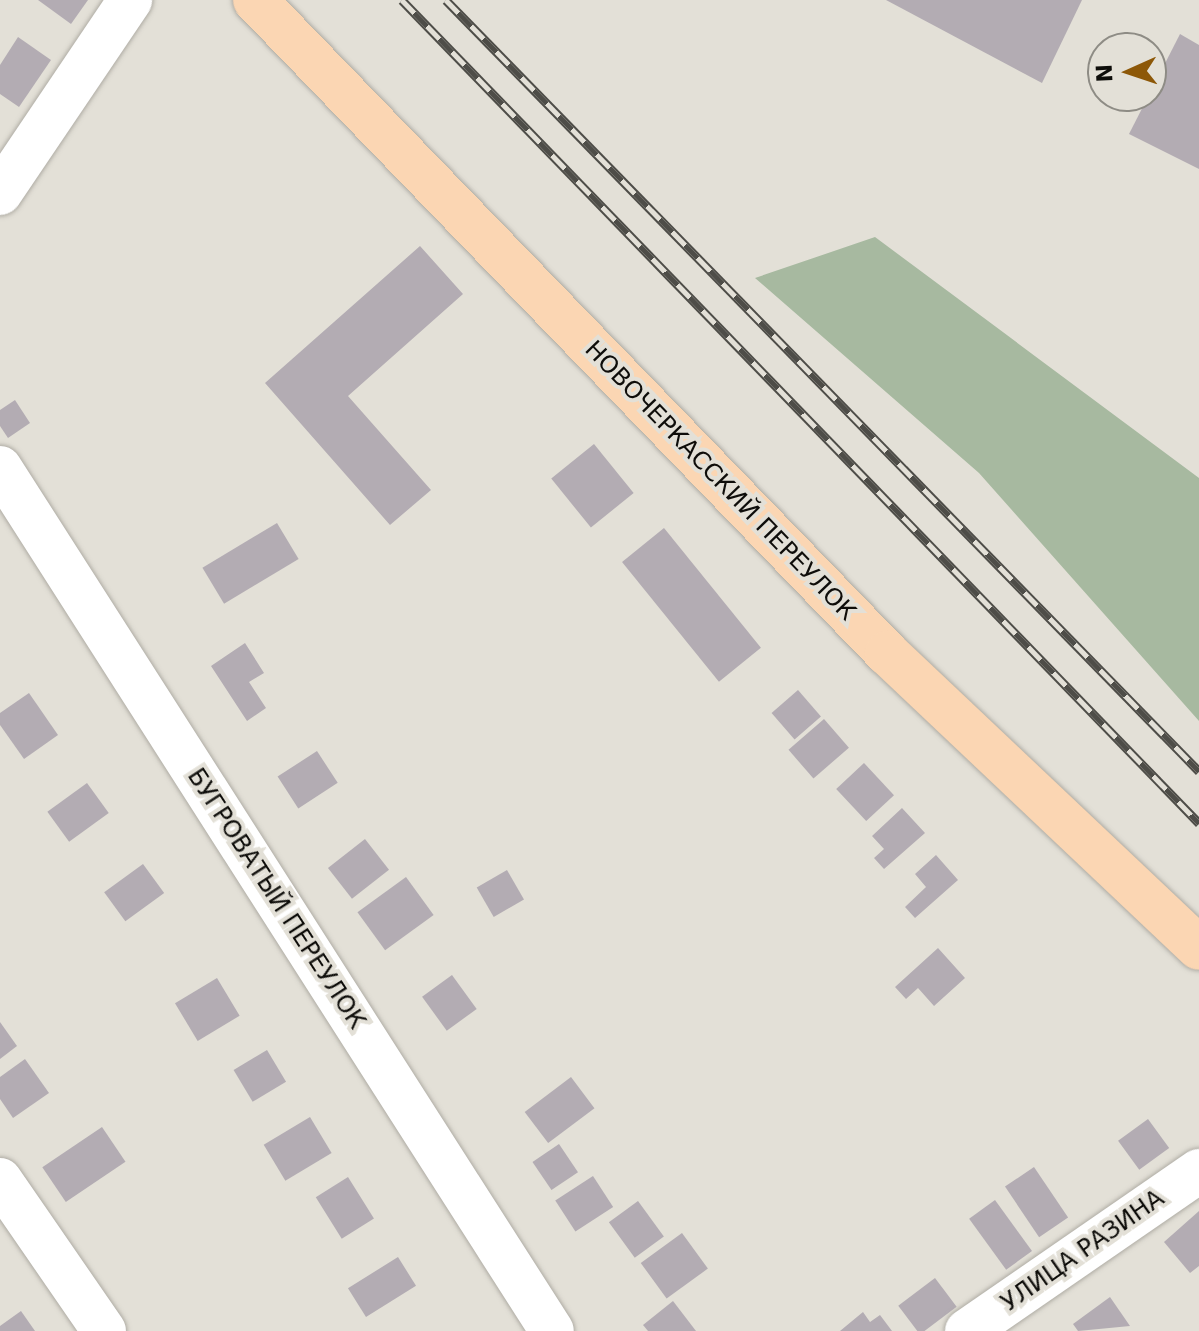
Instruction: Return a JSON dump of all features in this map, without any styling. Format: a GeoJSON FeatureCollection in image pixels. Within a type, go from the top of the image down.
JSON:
{"type":"FeatureCollection","features":[{"type":"Feature","properties":{"kind":"main road","name":"НОВОЧЕРКАССКИЙ ПЕРЕУЛОК"},"geometry":{"type":"LineString","coordinates":[[255,0],[887,653],[1199,948]]}},
{"type":"Feature","properties":{"kind":"street"},"geometry":{"type":"LineString","coordinates":[[0,193],[130,0]]}},
{"type":"Feature","properties":{"kind":"street","name":"БУГРОВАТЫЙ ПЕРЕУЛОК"},"geometry":{"type":"LineString","coordinates":[[0,468],[552,1331]]}},
{"type":"Feature","properties":{"kind":"street","name":"УЛИЦА РАЗИНА"},"geometry":{"type":"LineString","coordinates":[[967,1331],[1199,1171]]}},
{"type":"Feature","properties":{"kind":"street"},"geometry":{"type":"LineString","coordinates":[[0,1180],[104,1331]]}},
{"type":"Feature","properties":{"kind":"green space"},"geometry":{"type":"Polygon","coordinates":[[[875,237],[1199,478],[1199,721],[979,473],[755,278],[875,237]]]}},
{"type":"Feature","properties":{"kind":"building"},"geometry":{"type":"Polygon","coordinates":[[[38,0],[88,0],[71,24],[38,0]]]}},
{"type":"Feature","properties":{"kind":"building"},"geometry":{"type":"Polygon","coordinates":[[[886,0],[1082,0],[1042,83],[886,0]]]}},
{"type":"Feature","properties":{"kind":"building"},"geometry":{"type":"Polygon","coordinates":[[[1180,34],[1199,45],[1199,169],[1129,134],[1140,112],[1167,112],[1167,59],[1180,34]]]}},
{"type":"Feature","properties":{"kind":"building"},"geometry":{"type":"Polygon","coordinates":[[[18,37],[51,60],[19,107],[0,94],[0,65],[18,37]]]}},
{"type":"Feature","properties":{"kind":"building"},"geometry":{"type":"Polygon","coordinates":[[[420,246],[463,294],[348,396],[431,490],[390,525],[265,383],[420,246]]]}},
{"type":"Feature","properties":{"kind":"building"},"geometry":{"type":"Polygon","coordinates":[[[15,400],[30,423],[8,438],[0,426],[0,410],[15,400]]]}},
{"type":"Feature","properties":{"kind":"building"},"geometry":{"type":"Polygon","coordinates":[[[594,444],[634,493],[591,528],[551,479],[594,444]]]}},
{"type":"Feature","properties":{"kind":"building"},"geometry":{"type":"Polygon","coordinates":[[[277,523],[299,559],[224,604],[202,568],[277,523]]]}},
{"type":"Feature","properties":{"kind":"building"},"geometry":{"type":"Polygon","coordinates":[[[664,528],[761,648],[719,682],[622,562],[664,528]]]}},
{"type":"Feature","properties":{"kind":"building"},"geometry":{"type":"Polygon","coordinates":[[[245,643],[264,673],[249,682],[266,708],[247,721],[211,666],[245,643]]]}},
{"type":"Feature","properties":{"kind":"building"},"geometry":{"type":"Polygon","coordinates":[[[798,690],[821,716],[795,739],[772,713],[798,690]]]}},
{"type":"Feature","properties":{"kind":"building"},"geometry":{"type":"Polygon","coordinates":[[[29,693],[58,735],[24,759],[0,725],[0,713],[29,693]]]}},
{"type":"Feature","properties":{"kind":"building"},"geometry":{"type":"Polygon","coordinates":[[[824,719],[849,748],[813,779],[789,750],[824,719]]]}},
{"type":"Feature","properties":{"kind":"building"},"geometry":{"type":"Polygon","coordinates":[[[317,751],[338,783],[298,808],[278,777],[317,751]]]}},
{"type":"Feature","properties":{"kind":"building"},"geometry":{"type":"Polygon","coordinates":[[[864,763],[894,795],[866,821],[836,789],[864,763]]]}},
{"type":"Feature","properties":{"kind":"building"},"geometry":{"type":"Polygon","coordinates":[[[87,783],[109,813],[69,842],[47,812],[87,783]]]}},
{"type":"Feature","properties":{"kind":"building"},"geometry":{"type":"Polygon","coordinates":[[[902,808],[925,833],[884,869],[874,858],[884,849],[872,836],[902,808]]]}},
{"type":"Feature","properties":{"kind":"building"},"geometry":{"type":"Polygon","coordinates":[[[365,839],[389,870],[352,899],[328,868],[365,839]]]}},
{"type":"Feature","properties":{"kind":"building"},"geometry":{"type":"Polygon","coordinates":[[[936,855],[958,880],[915,918],[905,907],[926,887],[915,874],[936,855]]]}},
{"type":"Feature","properties":{"kind":"building"},"geometry":{"type":"Polygon","coordinates":[[[143,864],[164,893],[125,921],[104,892],[143,864]]]}},
{"type":"Feature","properties":{"kind":"building"},"geometry":{"type":"Polygon","coordinates":[[[507,870],[524,899],[494,917],[477,888],[507,870]]]}},
{"type":"Feature","properties":{"kind":"building"},"geometry":{"type":"Polygon","coordinates":[[[406,877],[434,915],[385,950],[357,912],[406,877]]]}},
{"type":"Feature","properties":{"kind":"building"},"geometry":{"type":"Polygon","coordinates":[[[938,948],[965,978],[934,1006],[918,988],[906,999],[895,987],[938,948]]]}},
{"type":"Feature","properties":{"kind":"building"},"geometry":{"type":"Polygon","coordinates":[[[452,975],[477,1009],[447,1031],[422,997],[452,975]]]}},
{"type":"Feature","properties":{"kind":"building"},"geometry":{"type":"Polygon","coordinates":[[[217,978],[240,1016],[198,1041],[175,1003],[217,978]]]}},
{"type":"Feature","properties":{"kind":"building"},"geometry":{"type":"Polygon","coordinates":[[[0,1022],[17,1046],[0,1059],[0,1022]]]}},
{"type":"Feature","properties":{"kind":"building"},"geometry":{"type":"Polygon","coordinates":[[[267,1050],[286,1082],[253,1102],[234,1070],[267,1050]]]}},
{"type":"Feature","properties":{"kind":"building"},"geometry":{"type":"Polygon","coordinates":[[[25,1059],[49,1093],[13,1118],[0,1099],[0,1077],[25,1059]]]}},
{"type":"Feature","properties":{"kind":"building"},"geometry":{"type":"Polygon","coordinates":[[[571,1077],[594,1108],[548,1143],[525,1112],[571,1077]]]}},
{"type":"Feature","properties":{"kind":"building"},"geometry":{"type":"Polygon","coordinates":[[[310,1117],[332,1153],[285,1181],[264,1145],[310,1117]]]}},
{"type":"Feature","properties":{"kind":"building"},"geometry":{"type":"Polygon","coordinates":[[[1148,1119],[1169,1148],[1139,1170],[1118,1141],[1148,1119]]]}},
{"type":"Feature","properties":{"kind":"building"},"geometry":{"type":"Polygon","coordinates":[[[102,1127],[125,1162],[66,1202],[42,1167],[102,1127]]]}},
{"type":"Feature","properties":{"kind":"building"},"geometry":{"type":"Polygon","coordinates":[[[559,1144],[578,1172],[551,1190],[532,1162],[559,1144]]]}},
{"type":"Feature","properties":{"kind":"building"},"geometry":{"type":"Polygon","coordinates":[[[1034,1167],[1068,1218],[1039,1237],[1005,1187],[1034,1167]]]}},
{"type":"Feature","properties":{"kind":"building"},"geometry":{"type":"Polygon","coordinates":[[[593,1176],[613,1207],[575,1232],[555,1201],[593,1176]]]}},
{"type":"Feature","properties":{"kind":"building"},"geometry":{"type":"Polygon","coordinates":[[[348,1177],[374,1219],[342,1239],[316,1197],[348,1177]]]}},
{"type":"Feature","properties":{"kind":"building"},"geometry":{"type":"Polygon","coordinates":[[[995,1200],[1032,1251],[1006,1270],[969,1219],[995,1200]]]}},
{"type":"Feature","properties":{"kind":"building"},"geometry":{"type":"Polygon","coordinates":[[[638,1201],[664,1237],[635,1258],[609,1222],[638,1201]]]}},
{"type":"Feature","properties":{"kind":"building"},"geometry":{"type":"Polygon","coordinates":[[[1199,1211],[1199,1266],[1190,1273],[1164,1242],[1199,1211]]]}},
{"type":"Feature","properties":{"kind":"building"},"geometry":{"type":"Polygon","coordinates":[[[682,1233],[708,1269],[667,1299],[641,1263],[682,1233]]]}},
{"type":"Feature","properties":{"kind":"building"},"geometry":{"type":"Polygon","coordinates":[[[398,1257],[416,1286],[366,1317],[348,1288],[398,1257]]]}},
{"type":"Feature","properties":{"kind":"building"},"geometry":{"type":"Polygon","coordinates":[[[935,1278],[957,1307],[924,1331],[917,1331],[898,1306],[935,1278]]]}},
{"type":"Feature","properties":{"kind":"building"},"geometry":{"type":"Polygon","coordinates":[[[1110,1297],[1130,1326],[1078,1331],[1073,1324],[1110,1297]]]}},
{"type":"Feature","properties":{"kind":"building"},"geometry":{"type":"Polygon","coordinates":[[[673,1301],[696,1331],[648,1331],[643,1325],[673,1301]]]}},
{"type":"Feature","properties":{"kind":"building"},"geometry":{"type":"Polygon","coordinates":[[[21,1311],[35,1331],[0,1331],[0,1326],[21,1311]]]}},
{"type":"Feature","properties":{"kind":"building"},"geometry":{"type":"Polygon","coordinates":[[[863,1312],[870,1322],[880,1315],[892,1331],[840,1331],[863,1312]]]}},
{"type":"Feature","properties":{"kind":"railway"},"geometry":{"type":"LineString","coordinates":[[402,0],[1199,823]]}},
{"type":"Feature","properties":{"kind":"railway"},"geometry":{"type":"LineString","coordinates":[[446,0],[1199,771]]}}]}
